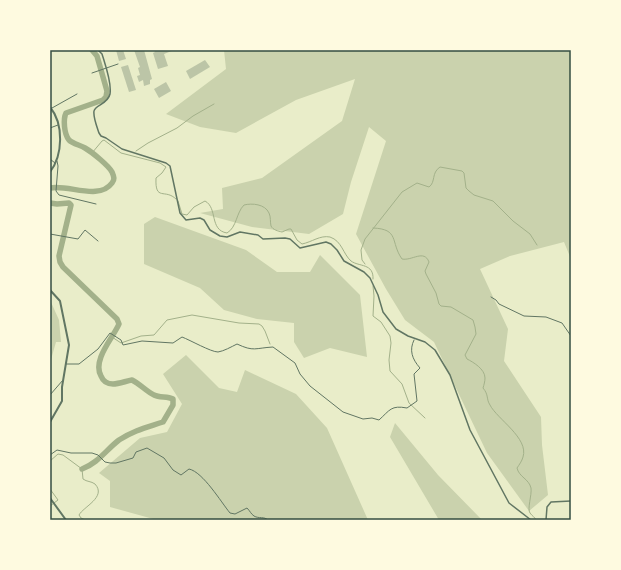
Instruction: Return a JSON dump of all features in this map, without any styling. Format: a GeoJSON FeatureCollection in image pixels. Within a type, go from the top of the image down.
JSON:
{"type":"FeatureCollection","features":[{"type":"Feature","properties":{"kind":"street"},"geometry":{"type":"LineString","coordinates":[[98,50],[102,54],[111,88],[108,100],[96,108],[94,112],[101,136],[122,148],[166,163],[170,166],[180,213],[186,220],[200,218],[204,220],[210,230],[220,236],[227,237],[240,232],[258,235],[263,238],[285,238],[290,239],[300,248],[326,242],[331,244],[337,250],[344,261],[364,272],[370,278],[378,295],[383,312],[396,329],[429,344],[438,355],[450,375],[470,430],[509,503],[531,520]]}},
{"type":"Feature","properties":{"kind":"street"},"geometry":{"type":"LineString","coordinates":[[50,172],[56,162],[60,147],[56,114],[51,107]]}},
{"type":"Feature","properties":{"kind":"street"},"geometry":{"type":"LineString","coordinates":[[50,290],[60,301],[69,340],[69,349],[63,380],[62,401],[50,422]]}},
{"type":"Feature","properties":{"kind":"street"},"geometry":{"type":"LineString","coordinates":[[50,498],[66,520]]}},
{"type":"Feature","properties":{"kind":"street"},"geometry":{"type":"LineString","coordinates":[[546,520],[547,507],[551,502],[571,502]]}},
{"type":"Feature","properties":{"kind":"lane"},"geometry":{"type":"LineString","coordinates":[[92,73],[118,64]]}},
{"type":"Feature","properties":{"kind":"lane"},"geometry":{"type":"LineString","coordinates":[[51,107],[77,94]]}},
{"type":"Feature","properties":{"kind":"lane"},"geometry":{"type":"LineString","coordinates":[[50,128],[58,124]]}},
{"type":"Feature","properties":{"kind":"lane"},"geometry":{"type":"LineString","coordinates":[[50,159],[56,162],[58,166],[56,191],[59,195],[96,204]]}},
{"type":"Feature","properties":{"kind":"lane"},"geometry":{"type":"LineString","coordinates":[[51,234],[78,239],[86,230],[98,241]]}},
{"type":"Feature","properties":{"kind":"lane"},"geometry":{"type":"LineString","coordinates":[[491,297],[499,304],[524,316],[546,317],[562,323],[571,336]]}},
{"type":"Feature","properties":{"kind":"lane"},"geometry":{"type":"LineString","coordinates":[[66,364],[79,364],[98,349],[110,333],[121,340],[123,345],[142,340],[173,343],[182,337],[189,339],[195,344],[218,352],[236,344],[247,349],[272,347],[295,363],[300,374],[310,386],[343,412],[363,419],[372,418],[379,420],[390,409],[396,406],[407,408],[416,401],[417,397],[414,374],[420,368],[414,360],[411,347],[415,338]]}},
{"type":"Feature","properties":{"kind":"lane"},"geometry":{"type":"LineString","coordinates":[[50,395],[63,380]]}},
{"type":"Feature","properties":{"kind":"lane"},"geometry":{"type":"LineString","coordinates":[[50,454],[57,450],[72,453],[92,453],[98,455],[105,462],[116,463],[132,458],[136,452],[147,448],[164,458],[181,475],[189,469],[193,470],[211,486],[230,513],[235,514],[247,508],[257,518],[266,518],[268,520]]}},
{"type":"Feature","properties":{"kind":"green space"},"geometry":{"type":"Polygon","coordinates":[[[224,50],[571,50],[571,259],[564,242],[510,256],[480,269],[508,329],[504,361],[541,417],[542,445],[548,495],[529,511],[487,453],[434,342],[405,320],[356,234],[386,141],[369,127],[351,182],[343,214],[309,234],[252,227],[200,213],[223,209],[222,188],[262,178],[342,121],[355,79],[296,100],[236,133],[200,127],[166,114],[226,69],[224,50]]]}},
{"type":"Feature","properties":{"kind":"green space"},"geometry":{"type":"Polygon","coordinates":[[[155,217],[246,250],[277,272],[310,272],[320,255],[360,295],[367,357],[330,348],[304,358],[294,342],[294,323],[257,319],[224,310],[200,288],[144,264],[144,224],[155,217]]]}},
{"type":"Feature","properties":{"kind":"green space"},"geometry":{"type":"Polygon","coordinates":[[[50,300],[59,320],[61,342],[56,342],[50,363],[50,300]]]}},
{"type":"Feature","properties":{"kind":"green space"},"geometry":{"type":"Polygon","coordinates":[[[186,355],[219,388],[237,392],[245,370],[296,394],[327,428],[368,520],[157,520],[110,507],[110,481],[99,473],[140,438],[167,432],[182,404],[163,374],[186,355]]]}},
{"type":"Feature","properties":{"kind":"green space"},"geometry":{"type":"Polygon","coordinates":[[[395,423],[438,475],[482,520],[439,520],[390,437],[395,423]]]}},
{"type":"Feature","properties":{"kind":"building"},"geometry":{"type":"Polygon","coordinates":[[[116,50],[123,50],[126,59],[119,61],[116,50]]]}},
{"type":"Feature","properties":{"kind":"building"},"geometry":{"type":"Polygon","coordinates":[[[134,50],[144,50],[152,79],[150,80],[150,84],[144,86],[143,80],[139,82],[137,76],[140,75],[138,68],[140,67],[134,50]]]}},
{"type":"Feature","properties":{"kind":"building"},"geometry":{"type":"Polygon","coordinates":[[[154,50],[174,50],[164,54],[168,66],[158,69],[153,53],[155,52],[154,50]]]}},
{"type":"Feature","properties":{"kind":"building"},"geometry":{"type":"Polygon","coordinates":[[[205,60],[210,67],[190,79],[186,71],[205,60]]]}},
{"type":"Feature","properties":{"kind":"building"},"geometry":{"type":"Polygon","coordinates":[[[128,65],[136,90],[129,92],[121,67],[128,65]]]}},
{"type":"Feature","properties":{"kind":"building"},"geometry":{"type":"Polygon","coordinates":[[[166,82],[171,91],[159,98],[154,89],[166,82]]]}},
{"type":"Feature","properties":{"kind":"waterway"},"geometry":{"type":"LineString","coordinates":[[50,188],[57,187],[83,191],[99,191],[106,188],[114,180],[112,172],[108,166],[88,150],[72,143],[69,140],[64,126],[66,113],[103,100],[106,97],[107,91],[97,56],[92,50]]}},
{"type":"Feature","properties":{"kind":"waterway"},"geometry":{"type":"LineString","coordinates":[[136,151],[177,128],[193,116],[214,104]]}},
{"type":"Feature","properties":{"kind":"waterway"},"geometry":{"type":"LineString","coordinates":[[92,153],[104,140],[121,153],[160,163],[166,167],[156,178],[157,190],[176,199]]}},
{"type":"Feature","properties":{"kind":"waterway"},"geometry":{"type":"LineString","coordinates":[[365,264],[362,260],[361,250],[365,239],[402,192],[417,183],[429,187],[432,183],[435,172],[440,167],[462,171],[464,173],[466,188],[469,191],[474,195],[493,201],[513,221],[530,234],[537,245]]}},
{"type":"Feature","properties":{"kind":"waterway"},"geometry":{"type":"LineString","coordinates":[[178,201],[182,214],[187,215],[194,207],[205,201],[209,204],[218,228],[227,233],[235,224],[239,212],[244,205],[254,204],[261,206],[269,213],[271,226],[274,229],[282,232],[291,229],[297,240],[302,244],[323,237],[330,237],[334,239],[351,261],[371,270],[373,279]]}},
{"type":"Feature","properties":{"kind":"waterway"},"geometry":{"type":"LineString","coordinates":[[50,203],[69,203],[71,205],[59,256],[60,262],[63,267],[117,319],[119,324],[101,356],[99,370],[102,378],[111,384],[118,384],[132,380],[154,395],[173,399],[173,405],[163,422],[130,434],[119,440],[102,456],[82,469]]}},
{"type":"Feature","properties":{"kind":"waterway"},"geometry":{"type":"LineString","coordinates":[[373,228],[382,229],[391,234],[398,253],[402,259],[421,256],[427,258],[429,262],[425,271],[436,293],[439,304],[441,306],[451,307],[473,320],[476,334],[465,355],[467,359],[478,366],[483,372],[485,378],[483,388],[489,403],[517,436],[521,443],[524,450],[523,457],[517,468],[520,474],[530,485],[531,491],[529,511],[536,520]]}},
{"type":"Feature","properties":{"kind":"waterway"},"geometry":{"type":"LineString","coordinates":[[373,286],[373,316],[381,322],[390,336],[390,371],[402,384],[409,403],[425,418]]}},
{"type":"Feature","properties":{"kind":"waterway"},"geometry":{"type":"LineString","coordinates":[[112,337],[121,343],[141,336],[154,335],[167,320],[192,315],[239,323],[259,324],[265,331],[270,344]]}},
{"type":"Feature","properties":{"kind":"waterway"},"geometry":{"type":"LineString","coordinates":[[50,461],[58,454],[63,455],[82,469],[83,479],[92,482],[98,489],[96,497],[79,515],[85,520]]}},
{"type":"Feature","properties":{"kind":"waterway"},"geometry":{"type":"LineString","coordinates":[[50,489],[58,500],[50,506]]}}]}
